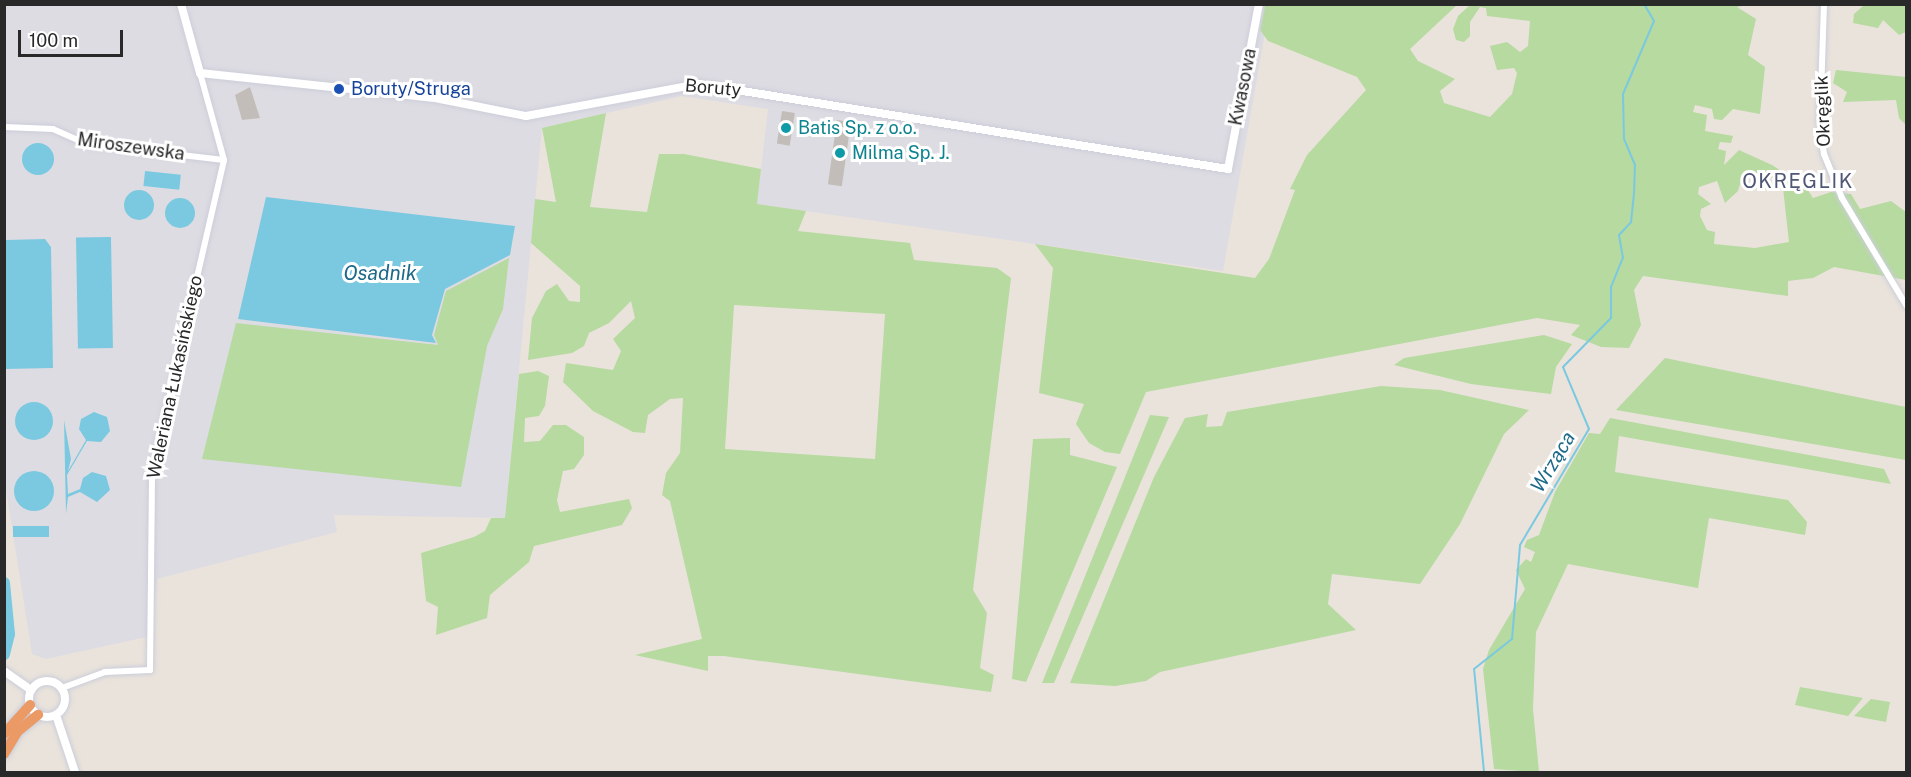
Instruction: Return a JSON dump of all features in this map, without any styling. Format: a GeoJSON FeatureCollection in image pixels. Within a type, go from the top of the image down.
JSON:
{"type":"FeatureCollection","features":[{"type":"Feature","properties":{"kind":"highway"},"geometry":{"type":"LineString","coordinates":[[4,734],[30,705]]}},
{"type":"Feature","properties":{"kind":"highway"},"geometry":{"type":"LineString","coordinates":[[4,753],[18,731],[38,715]]}},
{"type":"Feature","properties":{"kind":"main road"},"geometry":{"type":"LineString","coordinates":[[8,674],[31,690]]}},
{"type":"Feature","properties":{"kind":"main road"},"geometry":{"type":"LineString","coordinates":[[31,690],[46,681],[62,688],[64,703],[56,715]]}},
{"type":"Feature","properties":{"kind":"main road"},"geometry":{"type":"LineString","coordinates":[[31,690],[30,705],[38,715],[56,715]]}},
{"type":"Feature","properties":{"kind":"main road"},"geometry":{"type":"LineString","coordinates":[[56,715],[75,772]]}},
{"type":"Feature","properties":{"kind":"street"},"geometry":{"type":"LineString","coordinates":[[181,4],[224,160]]}},
{"type":"Feature","properties":{"kind":"street","name":"Kwasowa"},"geometry":{"type":"LineString","coordinates":[[1228,169],[1259,4]]}},
{"type":"Feature","properties":{"kind":"street","name":"Okręglik"},"geometry":{"type":"LineString","coordinates":[[1824,4],[1820,122],[1824,154],[1846,206],[1906,305]]}},
{"type":"Feature","properties":{"kind":"street","name":"Boruty"},"geometry":{"type":"LineString","coordinates":[[200,73],[435,98],[526,116],[699,84],[1228,169]]}},
{"type":"Feature","properties":{"kind":"street","name":"Miroszewska"},"geometry":{"type":"LineString","coordinates":[[4,127],[52,129],[87,144],[224,160]]}},
{"type":"Feature","properties":{"kind":"street","name":"Waleriana Łukasińskiego"},"geometry":{"type":"LineString","coordinates":[[62,688],[105,672],[150,670],[152,472],[224,160]]}},
{"type":"Feature","properties":{"kind":"shaded area"},"geometry":{"type":"Polygon","coordinates":[[[4,5],[1270,5],[1223,271],[757,204],[768,109],[681,96],[542,128],[505,518],[334,515],[337,532],[157,579],[151,636],[46,659],[32,654],[5,484],[4,5]]]}},
{"type":"Feature","properties":{"kind":"green space"},"geometry":{"type":"Polygon","coordinates":[[[1751,4],[1737,7],[1756,19],[1748,55],[1765,67],[1760,114],[1733,109],[1722,120],[1714,119],[1712,109],[1695,105],[1693,112],[1707,115],[1705,131],[1733,136],[1731,143],[1720,142],[1718,149],[1726,151],[1724,165],[1739,150],[1786,174],[1783,179],[1804,184],[1813,198],[1831,192],[1851,194],[1860,209],[1891,201],[1906,212],[1906,280],[1834,267],[1813,278],[1788,281],[1788,296],[1643,276],[1634,290],[1641,325],[1629,348],[1601,347],[1571,335],[1580,325],[1537,318],[1146,392],[1120,454],[1105,452],[1089,443],[1076,424],[1084,404],[1039,393],[1053,268],[1035,244],[1255,278],[1269,259],[1295,190],[1290,189],[1307,155],[1366,90],[1357,77],[1268,41],[1260,30],[1265,5],[1457,5],[1410,49],[1418,61],[1455,79],[1440,91],[1444,103],[1490,117],[1512,94],[1517,73],[1514,68],[1497,70],[1490,46],[1507,42],[1520,52],[1528,46],[1530,21],[1487,16],[1486,8],[1480,7],[1470,22],[1470,36],[1464,42],[1456,40],[1453,29],[1458,16],[1470,5],[1751,4]],[[1754,175],[1742,177],[1738,191],[1725,203],[1717,181],[1699,187],[1698,194],[1711,204],[1701,209],[1700,216],[1707,230],[1715,232],[1714,244],[1755,248],[1789,242],[1782,179],[1754,175]]]}},
{"type":"Feature","properties":{"kind":"green space"},"geometry":{"type":"Polygon","coordinates":[[[1864,5],[1906,5],[1906,32],[1899,35],[1883,20],[1878,28],[1853,23],[1854,14],[1864,5]]]}},
{"type":"Feature","properties":{"kind":"green space"},"geometry":{"type":"Polygon","coordinates":[[[1836,70],[1906,77],[1906,125],[1899,118],[1896,100],[1843,102],[1847,92],[1833,83],[1836,70]]]}},
{"type":"Feature","properties":{"kind":"green space"},"geometry":{"type":"Polygon","coordinates":[[[606,113],[590,207],[647,212],[659,154],[684,154],[761,169],[757,204],[806,211],[798,231],[910,243],[914,260],[997,268],[1011,278],[973,590],[987,613],[980,668],[994,675],[991,692],[724,656],[708,656],[708,671],[635,655],[702,639],[670,501],[662,495],[666,473],[680,453],[683,398],[670,399],[648,415],[645,433],[633,432],[593,411],[563,382],[566,363],[613,370],[621,351],[613,339],[635,318],[631,301],[609,323],[589,333],[584,346],[572,353],[528,360],[532,318],[546,291],[557,284],[569,301],[580,302],[580,286],[531,243],[535,199],[556,202],[542,128],[606,113]],[[734,305],[725,449],[875,459],[885,314],[734,305]]]}},
{"type":"Feature","properties":{"kind":"green space"},"geometry":{"type":"Polygon","coordinates":[[[509,258],[503,309],[487,346],[461,487],[202,459],[236,323],[438,345],[434,335],[446,291],[509,258]]]}},
{"type":"Feature","properties":{"kind":"green space"},"geometry":{"type":"Polygon","coordinates":[[[1544,335],[1572,344],[1556,367],[1551,394],[1471,384],[1394,365],[1404,358],[1544,335]]]}},
{"type":"Feature","properties":{"kind":"green space"},"geometry":{"type":"Polygon","coordinates":[[[1665,358],[1906,407],[1906,460],[1616,410],[1665,358]]]}},
{"type":"Feature","properties":{"kind":"green space"},"geometry":{"type":"Polygon","coordinates":[[[538,371],[549,376],[545,406],[539,416],[525,418],[524,442],[540,441],[553,425],[566,425],[584,437],[584,455],[574,469],[563,471],[557,500],[560,512],[629,499],[632,508],[622,525],[534,546],[529,562],[490,595],[487,618],[436,635],[438,607],[426,601],[421,553],[474,537],[485,531],[491,518],[505,518],[519,374],[538,371]]]}},
{"type":"Feature","properties":{"kind":"green space"},"geometry":{"type":"Polygon","coordinates":[[[1381,386],[1440,390],[1529,410],[1504,434],[1460,524],[1420,584],[1332,574],[1328,604],[1356,630],[1160,672],[1146,681],[1115,686],[1070,683],[1154,477],[1185,418],[1208,414],[1206,427],[1222,426],[1227,412],[1381,386]]]}},
{"type":"Feature","properties":{"kind":"green space"},"geometry":{"type":"Polygon","coordinates":[[[1150,415],[1169,417],[1054,683],[1042,683],[1150,415]]]}},
{"type":"Feature","properties":{"kind":"green space"},"geometry":{"type":"Polygon","coordinates":[[[1610,418],[1884,469],[1891,484],[1619,436],[1615,472],[1788,500],[1807,522],[1805,535],[1709,518],[1698,588],[1568,564],[1536,632],[1533,709],[1539,772],[1494,769],[1483,669],[1489,650],[1525,589],[1516,570],[1526,559],[1531,562],[1535,552],[1524,547],[1527,540],[1539,535],[1555,492],[1589,433],[1600,434],[1610,418]]]}},
{"type":"Feature","properties":{"kind":"green space"},"geometry":{"type":"Polygon","coordinates":[[[1070,438],[1070,455],[1117,467],[1026,682],[1012,679],[1033,439],[1070,438]]]}},
{"type":"Feature","properties":{"kind":"green space"},"geometry":{"type":"Polygon","coordinates":[[[1800,687],[1863,698],[1848,716],[1795,705],[1800,687]]]}},
{"type":"Feature","properties":{"kind":"green space"},"geometry":{"type":"Polygon","coordinates":[[[1871,699],[1890,702],[1886,722],[1854,716],[1871,699]]]}},
{"type":"Feature","properties":{"kind":"water"},"geometry":{"type":"Polygon","coordinates":[[[38,143],[50,147],[54,159],[50,171],[38,175],[26,171],[22,159],[26,147],[38,143]]]}},
{"type":"Feature","properties":{"kind":"water"},"geometry":{"type":"Polygon","coordinates":[[[145,171],[181,175],[179,190],[143,186],[145,171]]]}},
{"type":"Feature","properties":{"kind":"water"},"geometry":{"type":"Polygon","coordinates":[[[139,190],[150,194],[154,205],[150,216],[139,220],[128,216],[124,205],[128,194],[139,190]]]}},
{"type":"Feature","properties":{"kind":"water","name":"Osadnik"},"geometry":{"type":"Polygon","coordinates":[[[266,197],[515,226],[510,255],[445,289],[432,335],[436,343],[238,319],[266,197]]]}},
{"type":"Feature","properties":{"kind":"water"},"geometry":{"type":"Polygon","coordinates":[[[180,198],[191,202],[195,213],[191,224],[180,228],[169,224],[165,213],[169,202],[180,198]]]}},
{"type":"Feature","properties":{"kind":"water"},"geometry":{"type":"Polygon","coordinates":[[[111,237],[113,348],[78,349],[76,238],[111,237]]]}},
{"type":"Feature","properties":{"kind":"water"},"geometry":{"type":"Polygon","coordinates":[[[45,239],[51,247],[53,368],[5,369],[5,240],[45,239]]]}},
{"type":"Feature","properties":{"kind":"water"},"geometry":{"type":"Polygon","coordinates":[[[34,402],[47,408],[53,421],[47,434],[34,440],[21,434],[15,421],[21,408],[34,402]]]}},
{"type":"Feature","properties":{"kind":"water"},"geometry":{"type":"Polygon","coordinates":[[[94,412],[107,417],[110,431],[101,442],[87,441],[67,475],[68,494],[80,489],[83,478],[92,472],[106,476],[110,490],[97,502],[80,492],[68,497],[66,514],[64,420],[71,459],[68,471],[86,440],[79,429],[81,419],[94,412]]]}},
{"type":"Feature","properties":{"kind":"water"},"geometry":{"type":"Polygon","coordinates":[[[34,471],[42,472],[48,477],[53,483],[53,499],[48,505],[42,510],[34,511],[26,510],[20,505],[15,499],[14,491],[15,483],[20,477],[26,472],[34,471]]]}},
{"type":"Feature","properties":{"kind":"water"},"geometry":{"type":"Polygon","coordinates":[[[13,526],[49,526],[49,537],[13,537],[13,526]]]}},
{"type":"Feature","properties":{"kind":"building"},"geometry":{"type":"Polygon","coordinates":[[[250,87],[260,118],[242,120],[235,95],[250,87]]]}},
{"type":"Feature","properties":{"kind":"building","name":"Batis Sp. z o.o."},"geometry":{"type":"Polygon","coordinates":[[[782,111],[795,113],[790,146],[777,144],[782,111]]]}},
{"type":"Feature","properties":{"kind":"building","name":"Milma Sp. J."},"geometry":{"type":"Polygon","coordinates":[[[837,120],[851,122],[842,186],[828,184],[837,120]]]}},
{"type":"Feature","properties":{"kind":"waterway","name":"Wrząca"},"geometry":{"type":"LineString","coordinates":[[1484,772],[1474,669],[1512,639],[1520,545],[1589,429],[1563,367],[1611,318],[1611,287],[1623,258],[1619,235],[1631,222],[1634,193],[1635,165],[1624,139],[1623,94],[1654,21],[1644,4]]}},
{"type":"Feature","properties":{"kind":"waterway"},"geometry":{"type":"LineString","coordinates":[[4,583],[9,634],[4,654]]}},
{"type":"Feature","properties":{"kind":"place","name":"Boruty/Struga"},"geometry":{"type":"Point","coordinates":[339,89]}},
{"type":"Feature","properties":{"kind":"place","name":"Batis Sp. z o.o."},"geometry":{"type":"Point","coordinates":[786,128]}},
{"type":"Feature","properties":{"kind":"place","name":"Milma Sp. J."},"geometry":{"type":"Point","coordinates":[840,153]}},
{"type":"Feature","properties":{"kind":"district","name":"OKRĘGLIK"},"geometry":{"type":"Point","coordinates":[1798,181]}}]}
